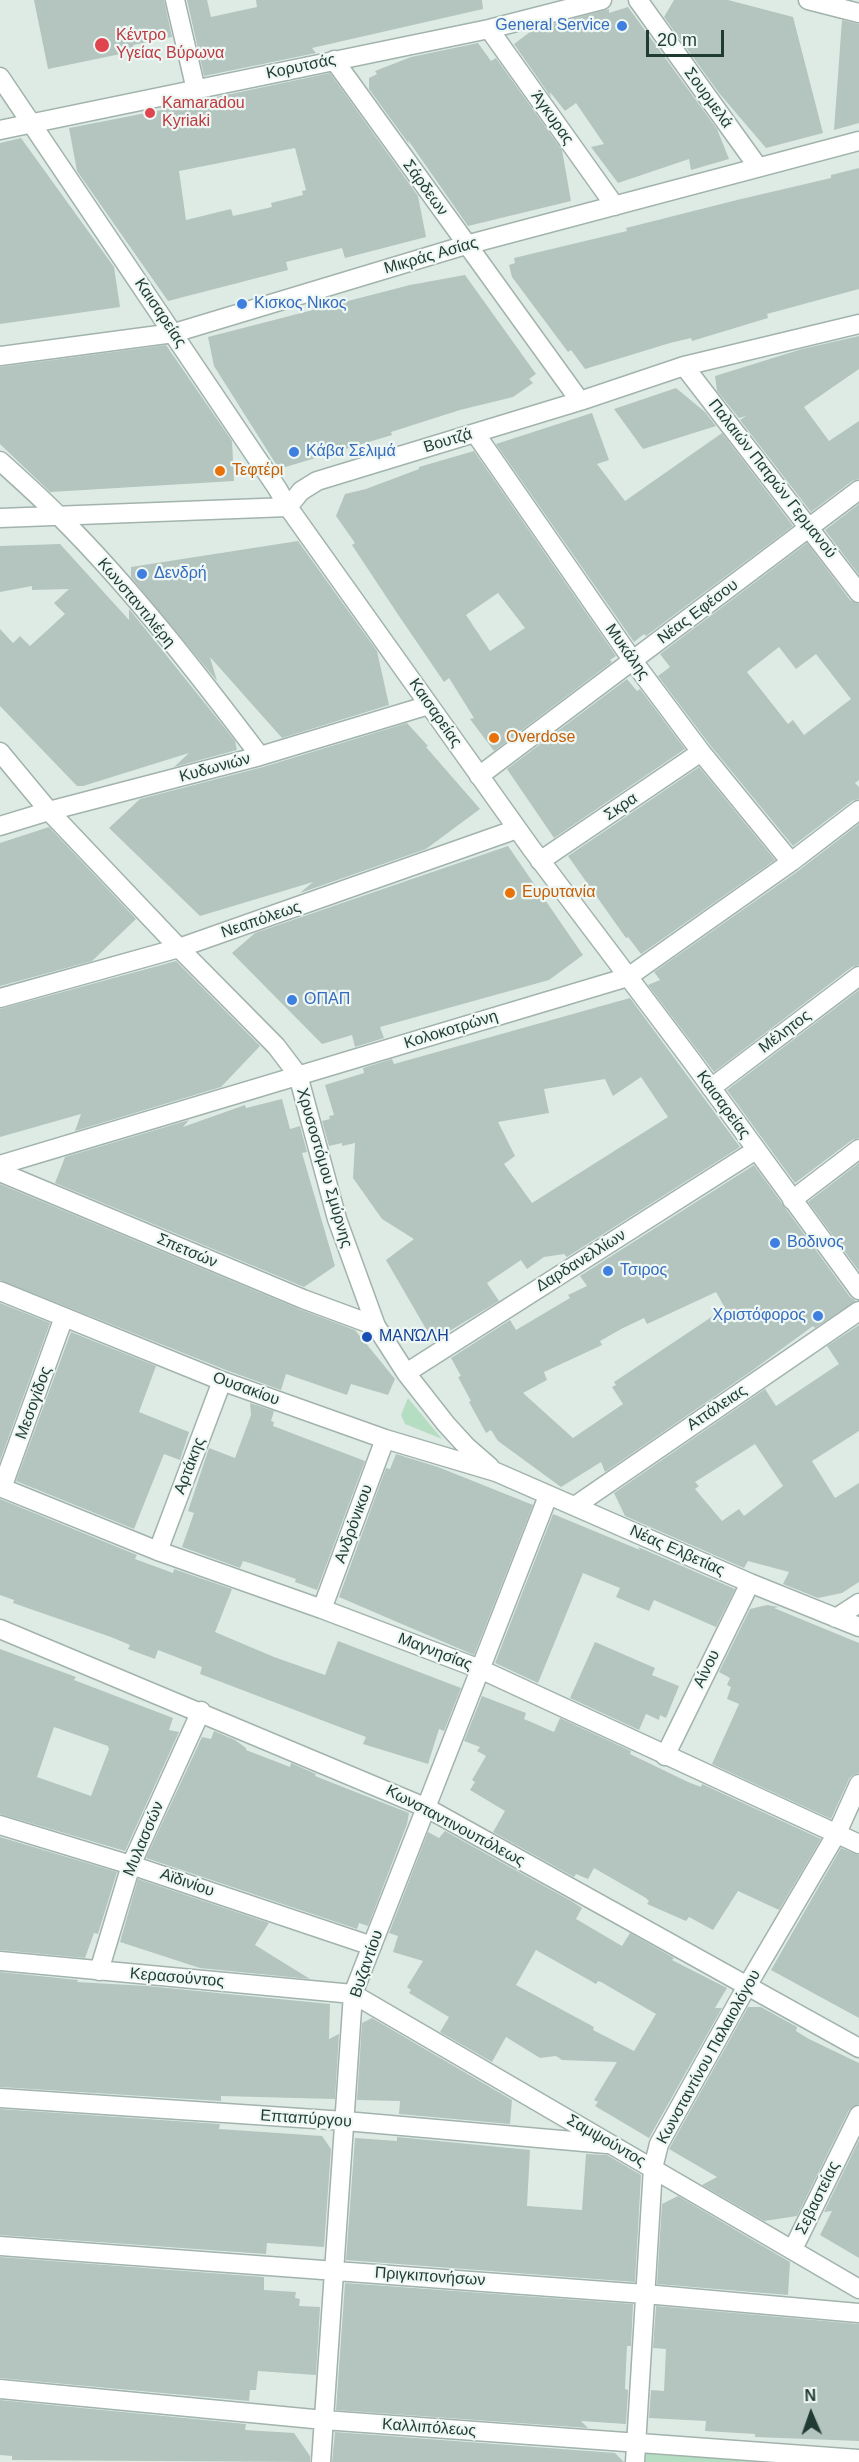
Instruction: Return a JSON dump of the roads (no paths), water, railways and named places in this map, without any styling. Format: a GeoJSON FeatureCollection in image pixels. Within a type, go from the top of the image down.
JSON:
{"type":"FeatureCollection","features":[{"type":"Feature","properties":{"kind":"street"},"geometry":{"type":"LineString","coordinates":[[175,0],[196,90]]}},
{"type":"Feature","properties":{"kind":"street","name":"Κορυτσάς"},"geometry":{"type":"LineString","coordinates":[[0,130],[489,29],[602,0]]}},
{"type":"Feature","properties":{"kind":"street","name":"Σουρμελά"},"geometry":{"type":"LineString","coordinates":[[638,0],[758,167]]}},
{"type":"Feature","properties":{"kind":"street"},"geometry":{"type":"LineString","coordinates":[[808,0],[830,3],[859,14]]}},
{"type":"Feature","properties":{"kind":"street","name":"Άγκυρας"},"geometry":{"type":"LineString","coordinates":[[489,29],[615,206]]}},
{"type":"Feature","properties":{"kind":"street","name":"Σάρδεων"},"geometry":{"type":"LineString","coordinates":[[334,60],[580,402]]}},
{"type":"Feature","properties":{"kind":"street","name":"Καισαρείας"},"geometry":{"type":"LineString","coordinates":[[0,77],[278,488],[288,507],[517,830],[859,1290]]}},
{"type":"Feature","properties":{"kind":"street","name":"Μικράς Ασίας"},"geometry":{"type":"LineString","coordinates":[[0,356],[174,333],[466,245],[859,141]]}},
{"type":"Feature","properties":{"kind":"street","name":"Βουτζά"},"geometry":{"type":"LineString","coordinates":[[288,507],[302,491],[317,481],[580,402],[684,366],[859,324]]}},
{"type":"Feature","properties":{"kind":"street","name":"Παλαιών Πατρών Γερμανού"},"geometry":{"type":"LineString","coordinates":[[684,366],[859,593]]}},
{"type":"Feature","properties":{"kind":"street","name":"Μυκάλης"},"geometry":{"type":"LineString","coordinates":[[475,433],[633,661],[701,752],[791,862]]}},
{"type":"Feature","properties":{"kind":"street","name":"Κωνσταντιλιέρη"},"geometry":{"type":"LineString","coordinates":[[0,461],[60,517],[113,573],[219,702],[260,756]]}},
{"type":"Feature","properties":{"kind":"street","name":"Νέας Εφέσου"},"geometry":{"type":"LineString","coordinates":[[479,776],[859,490]]}},
{"type":"Feature","properties":{"kind":"street"},"geometry":{"type":"LineString","coordinates":[[0,518],[288,507]]}},
{"type":"Feature","properties":{"kind":"street","name":"Κυδωνιών"},"geometry":{"type":"LineString","coordinates":[[0,826],[260,756],[429,705]]}},
{"type":"Feature","properties":{"kind":"street","name":"Χρυσοστόμου Σμύρνης"},"geometry":{"type":"LineString","coordinates":[[0,752],[49,811],[276,1046],[298,1075],[337,1219],[376,1326],[406,1373],[467,1447],[496,1472]]}},
{"type":"Feature","properties":{"kind":"street","name":"Σκρα"},"geometry":{"type":"LineString","coordinates":[[540,861],[701,752]]}},
{"type":"Feature","properties":{"kind":"street","name":"Κολοκοτρώνη"},"geometry":{"type":"LineString","coordinates":[[0,1165],[628,977],[791,862],[859,810]]}},
{"type":"Feature","properties":{"kind":"street","name":"Νεαπόλεως"},"geometry":{"type":"LineString","coordinates":[[0,998],[179,948],[517,830]]}},
{"type":"Feature","properties":{"kind":"street","name":"Μέλητος"},"geometry":{"type":"LineString","coordinates":[[711,1088],[859,975]]}},
{"type":"Feature","properties":{"kind":"street"},"geometry":{"type":"LineString","coordinates":[[792,1200],[859,1149]]}},
{"type":"Feature","properties":{"kind":"street","name":"Δαρδανελλίων"},"geometry":{"type":"LineString","coordinates":[[406,1373],[756,1150]]}},
{"type":"Feature","properties":{"kind":"street","name":"Σπετσών"},"geometry":{"type":"LineString","coordinates":[[0,1172],[303,1299],[376,1326]]}},
{"type":"Feature","properties":{"kind":"street","name":"Ουσακίου"},"geometry":{"type":"LineString","coordinates":[[0,1291],[222,1381],[385,1439],[496,1472]]}},
{"type":"Feature","properties":{"kind":"street","name":"Αττάλειας"},"geometry":{"type":"LineString","coordinates":[[574,1506],[859,1311]]}},
{"type":"Feature","properties":{"kind":"street","name":"Μεσογίδος"},"geometry":{"type":"LineString","coordinates":[[1,1488],[64,1317]]}},
{"type":"Feature","properties":{"kind":"street","name":"Αρτάκης"},"geometry":{"type":"LineString","coordinates":[[158,1551],[222,1381]]}},
{"type":"Feature","properties":{"kind":"street","name":"Ανδρόνικου"},"geometry":{"type":"LineString","coordinates":[[322,1609],[385,1439]]}},
{"type":"Feature","properties":{"kind":"street","name":"Νέας Ελβετίας"},"geometry":{"type":"LineString","coordinates":[[496,1472],[750,1583],[859,1627]]}},
{"type":"Feature","properties":{"kind":"street","name":"Μαγνησίας"},"geometry":{"type":"LineString","coordinates":[[1,1488],[158,1551],[322,1609],[480,1669],[859,1844]]}},
{"type":"Feature","properties":{"kind":"street","name":"Βυζαντίου"},"geometry":{"type":"LineString","coordinates":[[321,2462],[353,1994],[548,1496]]}},
{"type":"Feature","properties":{"kind":"street","name":"Αίνου"},"geometry":{"type":"LineString","coordinates":[[665,1756],[750,1583]]}},
{"type":"Feature","properties":{"kind":"street"},"geometry":{"type":"LineString","coordinates":[[836,1618],[859,1603]]}},
{"type":"Feature","properties":{"kind":"street","name":"Κωνσταντινουπόλεως"},"geometry":{"type":"LineString","coordinates":[[0,1629],[427,1808],[859,2048]]}},
{"type":"Feature","properties":{"kind":"street","name":"Μυλασσών"},"geometry":{"type":"LineString","coordinates":[[99,1971],[131,1865],[201,1712]]}},
{"type":"Feature","properties":{"kind":"street","name":"Κωνσταντίνου Παλαιολόγου"},"geometry":{"type":"LineString","coordinates":[[635,2462],[653,2168],[659,2144],[747,1986],[837,1833],[859,1784]]}},
{"type":"Feature","properties":{"kind":"street","name":"Αϊδινίου"},"geometry":{"type":"LineString","coordinates":[[0,1825],[131,1865],[372,1946]]}},
{"type":"Feature","properties":{"kind":"street","name":"Κερασούντος"},"geometry":{"type":"LineString","coordinates":[[0,1961],[353,1994]]}},
{"type":"Feature","properties":{"kind":"street","name":"Σαμψούντος"},"geometry":{"type":"LineString","coordinates":[[353,1994],[859,2289]]}},
{"type":"Feature","properties":{"kind":"street","name":"Επταπύργου"},"geometry":{"type":"LineString","coordinates":[[0,2098],[345,2121],[612,2144]]}},
{"type":"Feature","properties":{"kind":"street","name":"Σεβαστείας"},"geometry":{"type":"LineString","coordinates":[[793,2249],[859,2115]]}},
{"type":"Feature","properties":{"kind":"street","name":"Πριγκιπονήσων"},"geometry":{"type":"LineString","coordinates":[[0,2246],[645,2294],[859,2313]]}},
{"type":"Feature","properties":{"kind":"street","name":"Καλλιπόλεως"},"geometry":{"type":"LineString","coordinates":[[0,2389],[324,2420],[859,2458]]}},
{"type":"Feature","properties":{"kind":"place","name":"General Service"},"geometry":{"type":"Point","coordinates":[622,26]}},
{"type":"Feature","properties":{"kind":"place","name":"Κέντρο Υγείας Βύρωνα"},"geometry":{"type":"Point","coordinates":[102,45]}},
{"type":"Feature","properties":{"kind":"place","name":"Kamaradou Kyriaki"},"geometry":{"type":"Point","coordinates":[150,113]}},
{"type":"Feature","properties":{"kind":"place","name":"Κισκος Νικος"},"geometry":{"type":"Point","coordinates":[242,304]}},
{"type":"Feature","properties":{"kind":"place","name":"Κάβα Σελιμά"},"geometry":{"type":"Point","coordinates":[294,452]}},
{"type":"Feature","properties":{"kind":"place","name":"Τεφτέρι"},"geometry":{"type":"Point","coordinates":[220,471]}},
{"type":"Feature","properties":{"kind":"place","name":"Δενδρή"},"geometry":{"type":"Point","coordinates":[142,574]}},
{"type":"Feature","properties":{"kind":"place","name":"Overdose"},"geometry":{"type":"Point","coordinates":[494,738]}},
{"type":"Feature","properties":{"kind":"place","name":"Ευρυτανία"},"geometry":{"type":"Point","coordinates":[510,893]}},
{"type":"Feature","properties":{"kind":"place","name":"ΟΠΑΠ"},"geometry":{"type":"Point","coordinates":[292,1000]}},
{"type":"Feature","properties":{"kind":"place","name":"Βοδινος"},"geometry":{"type":"Point","coordinates":[775,1243]}},
{"type":"Feature","properties":{"kind":"place","name":"Τσιρος"},"geometry":{"type":"Point","coordinates":[608,1271]}},
{"type":"Feature","properties":{"kind":"place","name":"Χριστόφορος"},"geometry":{"type":"Point","coordinates":[818,1316]}},
{"type":"Feature","properties":{"kind":"place","name":"ΜΑΝΏΛΗ"},"geometry":{"type":"Point","coordinates":[367,1337]}}]}
